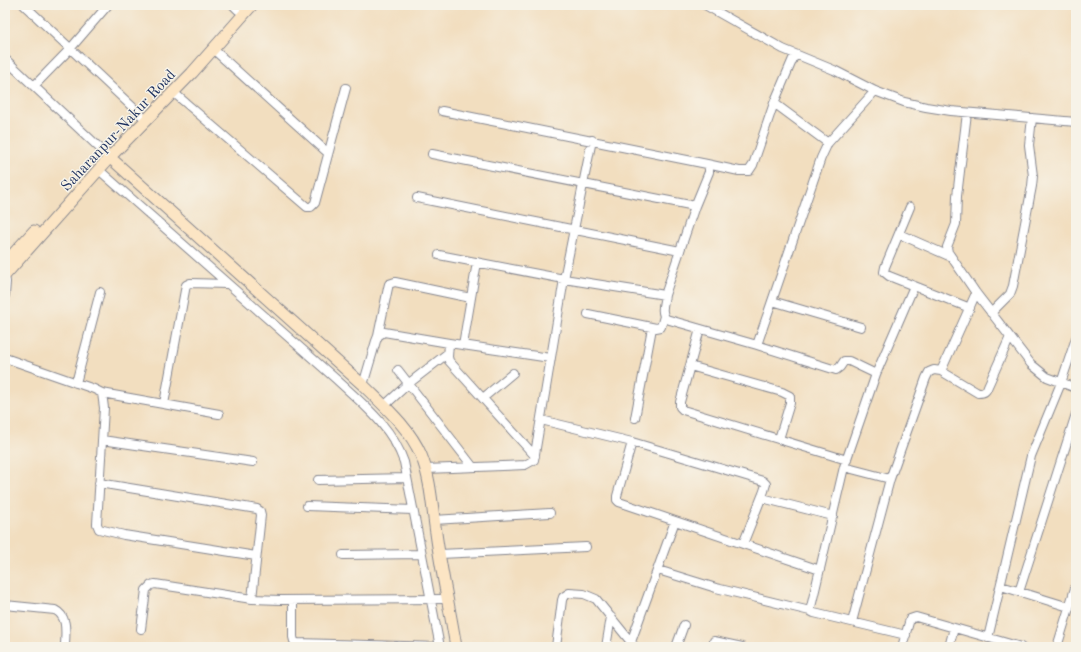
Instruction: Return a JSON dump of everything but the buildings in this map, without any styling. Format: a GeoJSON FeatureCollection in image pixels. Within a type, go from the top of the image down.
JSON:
{"type":"FeatureCollection","features":[{"type":"Feature","properties":{"kind":"main road","name":"Saharanpur-Nakur Road"},"geometry":{"type":"LineString","coordinates":[[5,263],[108,155],[173,92],[252,5]]}},
{"type":"Feature","properties":{"kind":"main road","name":"Saharanpur-Nakur Road"},"geometry":{"type":"LineString","coordinates":[[5,275],[99,170],[108,155],[141,115],[186,68],[238,7]]}},
{"type":"Feature","properties":{"kind":"main road"},"geometry":{"type":"LineString","coordinates":[[108,155],[266,307],[363,385],[397,419],[412,439],[426,469],[446,599],[456,647]]}},
{"type":"Feature","properties":{"kind":"street"},"geometry":{"type":"LineString","coordinates":[[24,5],[141,115]]}},
{"type":"Feature","properties":{"kind":"street"},"geometry":{"type":"LineString","coordinates":[[34,86],[70,49],[108,5]]}},
{"type":"Feature","properties":{"kind":"street"},"geometry":{"type":"LineString","coordinates":[[705,5],[760,37],[794,54],[834,70],[875,91],[904,102],[967,113],[1076,122]]}},
{"type":"Feature","properties":{"kind":"street"},"geometry":{"type":"LineString","coordinates":[[213,49],[328,153]]}},
{"type":"Feature","properties":{"kind":"street"},"geometry":{"type":"LineString","coordinates":[[442,111],[704,162],[739,171],[749,171],[753,165],[774,103],[794,54]]}},
{"type":"Feature","properties":{"kind":"street"},"geometry":{"type":"LineString","coordinates":[[5,59],[108,155]]}},
{"type":"Feature","properties":{"kind":"street"},"geometry":{"type":"LineString","coordinates":[[173,92],[307,207],[311,207],[315,203],[346,88]]}},
{"type":"Feature","properties":{"kind":"street"},"geometry":{"type":"LineString","coordinates":[[757,345],[821,158],[828,143],[875,91]]}},
{"type":"Feature","properties":{"kind":"street"},"geometry":{"type":"LineString","coordinates":[[774,103],[828,143]]}},
{"type":"Feature","properties":{"kind":"street"},"geometry":{"type":"LineString","coordinates":[[967,113],[956,196],[956,224],[947,247],[949,256],[1022,355],[1038,371],[1047,377],[1076,388]]}},
{"type":"Feature","properties":{"kind":"street"},"geometry":{"type":"LineString","coordinates":[[991,313],[1010,294],[1013,286],[1032,186],[1033,176],[1029,145],[1032,118]]}},
{"type":"Feature","properties":{"kind":"street"},"geometry":{"type":"LineString","coordinates":[[426,469],[525,466],[534,460],[564,279],[592,140]]}},
{"type":"Feature","properties":{"kind":"street"},"geometry":{"type":"LineString","coordinates":[[432,154],[582,185],[695,206]]}},
{"type":"Feature","properties":{"kind":"street"},"geometry":{"type":"LineString","coordinates":[[588,314],[652,328],[661,327],[664,316],[663,311],[665,295],[695,206],[709,172],[709,166],[707,164]]}},
{"type":"Feature","properties":{"kind":"street"},"geometry":{"type":"LineString","coordinates":[[99,170],[227,284],[266,307],[337,380],[385,426],[399,448],[432,599],[440,647],[297,643],[294,641],[293,637],[293,600]]}},
{"type":"Feature","properties":{"kind":"street"},"geometry":{"type":"LineString","coordinates":[[417,198],[680,251]]}},
{"type":"Feature","properties":{"kind":"street"},"geometry":{"type":"LineString","coordinates":[[910,207],[884,272],[889,276],[970,308]]}},
{"type":"Feature","properties":{"kind":"street"},"geometry":{"type":"LineString","coordinates":[[899,234],[949,256]]}},
{"type":"Feature","properties":{"kind":"street"},"geometry":{"type":"LineString","coordinates":[[440,255],[564,279],[665,295]]}},
{"type":"Feature","properties":{"kind":"street"},"geometry":{"type":"LineString","coordinates":[[463,345],[477,262]]}},
{"type":"Feature","properties":{"kind":"street"},"geometry":{"type":"LineString","coordinates":[[5,275],[5,295]]}},
{"type":"Feature","properties":{"kind":"street"},"geometry":{"type":"LineString","coordinates":[[363,385],[378,336],[388,284],[395,282],[471,298]]}},
{"type":"Feature","properties":{"kind":"street"},"geometry":{"type":"LineString","coordinates":[[164,404],[186,285],[227,284]]}},
{"type":"Feature","properties":{"kind":"street"},"geometry":{"type":"LineString","coordinates":[[810,611],[846,464],[876,374],[914,286]]}},
{"type":"Feature","properties":{"kind":"street"},"geometry":{"type":"LineString","coordinates":[[76,383],[100,292]]}},
{"type":"Feature","properties":{"kind":"street"},"geometry":{"type":"LineString","coordinates":[[941,372],[976,293]]}},
{"type":"Feature","properties":{"kind":"street"},"geometry":{"type":"LineString","coordinates":[[772,301],[861,327]]}},
{"type":"Feature","properties":{"kind":"street"},"geometry":{"type":"LineString","coordinates":[[664,316],[670,320],[836,370],[844,362],[849,361],[876,374]]}},
{"type":"Feature","properties":{"kind":"street"},"geometry":{"type":"LineString","coordinates":[[635,418],[652,328]]}},
{"type":"Feature","properties":{"kind":"street"},"geometry":{"type":"LineString","coordinates":[[700,329],[680,402],[680,407],[682,410],[779,439],[890,479]]}},
{"type":"Feature","properties":{"kind":"street"},"geometry":{"type":"LineString","coordinates":[[378,336],[384,332],[393,333],[550,358]]}},
{"type":"Feature","properties":{"kind":"street"},"geometry":{"type":"LineString","coordinates":[[852,622],[890,479],[929,372],[934,370],[941,372],[978,393],[986,392],[1010,337]]}},
{"type":"Feature","properties":{"kind":"street"},"geometry":{"type":"LineString","coordinates":[[988,638],[1032,456],[1061,383],[1076,338]]}},
{"type":"Feature","properties":{"kind":"street"},"geometry":{"type":"LineString","coordinates":[[449,343],[449,361],[535,456]]}},
{"type":"Feature","properties":{"kind":"street"},"geometry":{"type":"LineString","coordinates":[[384,406],[408,384],[448,353]]}},
{"type":"Feature","properties":{"kind":"street"},"geometry":{"type":"LineString","coordinates":[[5,358],[102,393],[219,414]]}},
{"type":"Feature","properties":{"kind":"street"},"geometry":{"type":"LineString","coordinates":[[690,366],[782,392],[790,396],[790,402],[779,439]]}},
{"type":"Feature","properties":{"kind":"street"},"geometry":{"type":"LineString","coordinates":[[398,370],[473,467]]}},
{"type":"Feature","properties":{"kind":"street"},"geometry":{"type":"LineString","coordinates":[[483,398],[513,374]]}},
{"type":"Feature","properties":{"kind":"street"},"geometry":{"type":"LineString","coordinates":[[102,393],[104,400],[97,524],[99,529],[124,535],[256,556]]}},
{"type":"Feature","properties":{"kind":"street"},"geometry":{"type":"LineString","coordinates":[[1019,592],[1076,414]]}},
{"type":"Feature","properties":{"kind":"street"},"geometry":{"type":"LineString","coordinates":[[541,420],[632,442],[763,480],[766,484],[762,498],[743,544]]}},
{"type":"Feature","properties":{"kind":"street"},"geometry":{"type":"LineString","coordinates":[[102,440],[253,462]]}},
{"type":"Feature","properties":{"kind":"street"},"geometry":{"type":"LineString","coordinates":[[632,442],[617,500],[618,502],[820,570]]}},
{"type":"Feature","properties":{"kind":"street"},"geometry":{"type":"LineString","coordinates":[[318,480],[406,478]]}},
{"type":"Feature","properties":{"kind":"street"},"geometry":{"type":"LineString","coordinates":[[99,483],[257,509],[260,511],[261,515],[252,598]]}},
{"type":"Feature","properties":{"kind":"street"},"geometry":{"type":"LineString","coordinates":[[762,498],[833,516]]}},
{"type":"Feature","properties":{"kind":"street"},"geometry":{"type":"LineString","coordinates":[[307,506],[413,510]]}},
{"type":"Feature","properties":{"kind":"street"},"geometry":{"type":"LineString","coordinates":[[434,520],[550,513]]}},
{"type":"Feature","properties":{"kind":"street"},"geometry":{"type":"LineString","coordinates":[[633,645],[675,521]]}},
{"type":"Feature","properties":{"kind":"street"},"geometry":{"type":"LineString","coordinates":[[440,554],[586,547]]}},
{"type":"Feature","properties":{"kind":"street"},"geometry":{"type":"LineString","coordinates":[[343,555],[421,554]]}},
{"type":"Feature","properties":{"kind":"street"},"geometry":{"type":"LineString","coordinates":[[658,570],[716,588],[906,635]]}},
{"type":"Feature","properties":{"kind":"street"},"geometry":{"type":"LineString","coordinates":[[141,628],[146,590],[151,585],[252,598],[293,600],[446,599]]}},
{"type":"Feature","properties":{"kind":"street"},"geometry":{"type":"LineString","coordinates":[[1057,647],[1076,585]]}},
{"type":"Feature","properties":{"kind":"street"},"geometry":{"type":"LineString","coordinates":[[1001,586],[1069,607]]}},
{"type":"Feature","properties":{"kind":"street"},"geometry":{"type":"LineString","coordinates":[[556,647],[562,600],[565,594],[569,593],[584,594],[596,599],[633,645]]}},
{"type":"Feature","properties":{"kind":"street"},"geometry":{"type":"LineString","coordinates":[[5,605],[55,610],[60,612],[65,621],[65,647]]}},
{"type":"Feature","properties":{"kind":"street"},"geometry":{"type":"LineString","coordinates":[[606,647],[611,617]]}},
{"type":"Feature","properties":{"kind":"street"},"geometry":{"type":"LineString","coordinates":[[902,647],[910,619],[913,618],[920,618],[988,638],[1003,645],[1021,647]]}},
{"type":"Feature","properties":{"kind":"street"},"geometry":{"type":"LineString","coordinates":[[676,647],[684,625]]}},
{"type":"Feature","properties":{"kind":"street"},"geometry":{"type":"LineString","coordinates":[[949,647],[954,628]]}},
{"type":"Feature","properties":{"kind":"street"},"geometry":{"type":"LineString","coordinates":[[714,641],[742,647]]}}]}
